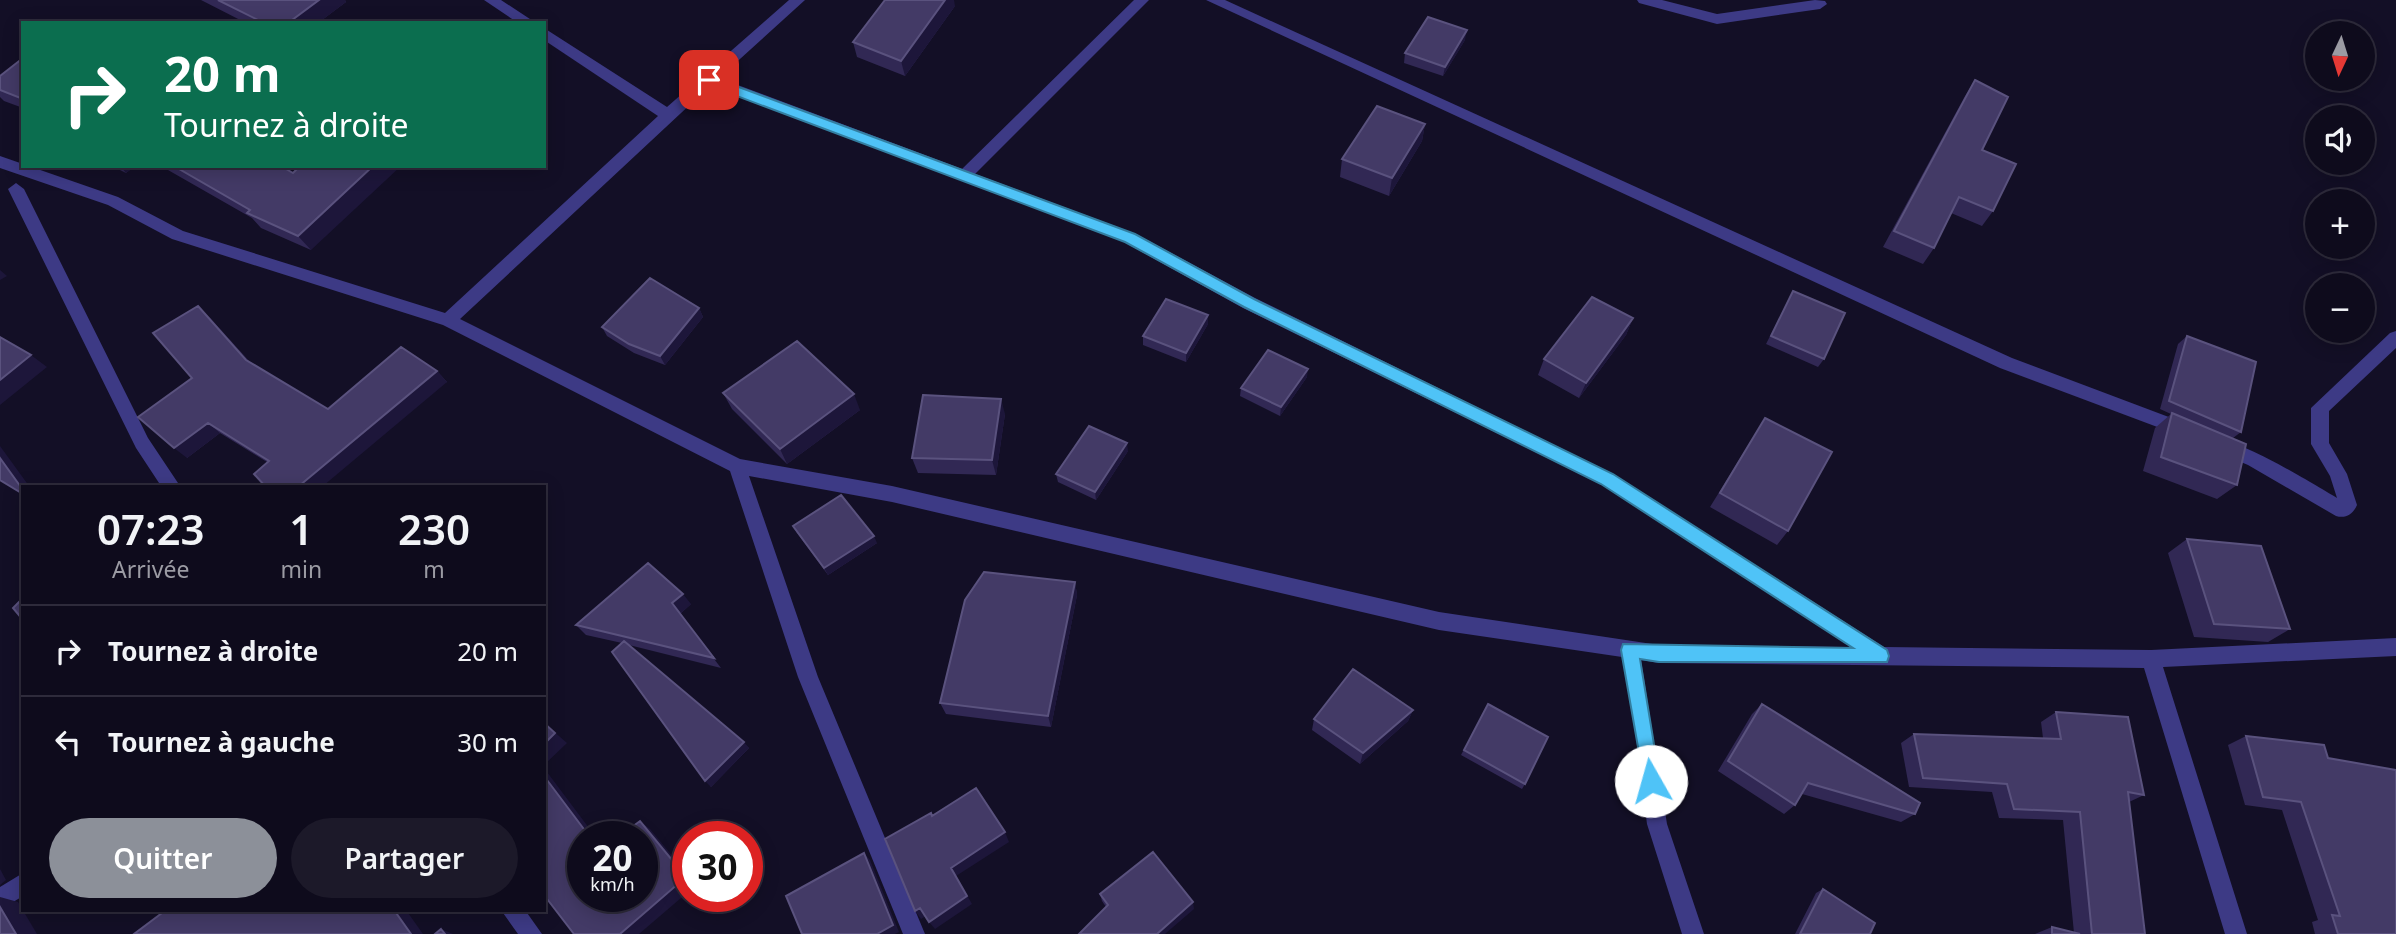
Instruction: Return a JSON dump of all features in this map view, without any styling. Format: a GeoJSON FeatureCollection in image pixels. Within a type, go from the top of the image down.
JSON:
{"type":"FeatureCollection","features":[{"type":"Feature","properties":{"kind":"street"},"geometry":{"type":"LineString","coordinates":[[491,0],[526,21]]}},
{"type":"Feature","properties":{"kind":"street"},"geometry":{"type":"LineString","coordinates":[[448,320],[668,115],[798,0]]}},
{"type":"Feature","properties":{"kind":"street"},"geometry":{"type":"LineString","coordinates":[[964,176],[1142,0]]}},
{"type":"Feature","properties":{"kind":"street"},"geometry":{"type":"LineString","coordinates":[[1213,0],[2006,363],[2151,416],[2254,460],[2342,510],[2347,505],[2347,495],[2320,444],[2320,408],[2396,338]]}},
{"type":"Feature","properties":{"kind":"street"},"geometry":{"type":"LineString","coordinates":[[1644,0],[1717,19],[1819,4]]}},
{"type":"Feature","properties":{"kind":"street"},"geometry":{"type":"LineString","coordinates":[[546,34],[668,115]]}},
{"type":"Feature","properties":{"kind":"street"},"geometry":{"type":"LineString","coordinates":[[709,80],[1130,238],[1249,303],[1607,479],[1881,656]]}},
{"type":"Feature","properties":{"kind":"street"},"geometry":{"type":"LineString","coordinates":[[0,162],[113,201],[178,236],[448,320],[737,466],[892,494],[1439,621],[1659,654],[2151,659],[2396,647]]}},
{"type":"Feature","properties":{"kind":"street"},"geometry":{"type":"LineString","coordinates":[[16,188],[142,443],[170,485]]}},
{"type":"Feature","properties":{"kind":"street"},"geometry":{"type":"LineString","coordinates":[[737,466],[808,677],[914,934]]}},
{"type":"Feature","properties":{"kind":"street"},"geometry":{"type":"LineString","coordinates":[[1630,650],[1646,738],[1657,824],[1693,934]]}},
{"type":"Feature","properties":{"kind":"street"},"geometry":{"type":"LineString","coordinates":[[2151,659],[2236,934]]}},
{"type":"Feature","properties":{"kind":"street"},"geometry":{"type":"LineString","coordinates":[[0,900],[21,884]]}},
{"type":"Feature","properties":{"kind":"street"},"geometry":{"type":"LineString","coordinates":[[514,912],[531,934]]}},
{"type":"Feature","properties":{"kind":"building"},"geometry":{"type":"Polygon","coordinates":[[[218,0],[319,0],[291,21],[260,21],[218,0]]]}},
{"type":"Feature","properties":{"kind":"building"},"geometry":{"type":"Polygon","coordinates":[[[885,0],[945,0],[901,61],[853,42],[885,0]]]}},
{"type":"Feature","properties":{"kind":"building"},"geometry":{"type":"Polygon","coordinates":[[[1428,17],[1467,30],[1445,67],[1405,53],[1428,17]]]}},
{"type":"Feature","properties":{"kind":"building"},"geometry":{"type":"Polygon","coordinates":[[[21,60],[21,98],[0,90],[0,76],[21,60]]]}},
{"type":"Feature","properties":{"kind":"building"},"geometry":{"type":"Polygon","coordinates":[[[1975,80],[2008,97],[1982,150],[2016,164],[1993,211],[1959,197],[1934,248],[1894,231],[1975,80]]]}},
{"type":"Feature","properties":{"kind":"building"},"geometry":{"type":"Polygon","coordinates":[[[1377,106],[1425,124],[1392,178],[1342,159],[1377,106]]]}},
{"type":"Feature","properties":{"kind":"building"},"geometry":{"type":"Polygon","coordinates":[[[177,168],[284,168],[293,173],[298,168],[371,168],[298,236],[247,213],[250,210],[177,168]]]}},
{"type":"Feature","properties":{"kind":"building"},"geometry":{"type":"Polygon","coordinates":[[[650,278],[699,308],[660,356],[629,344],[602,327],[650,278]]]}},
{"type":"Feature","properties":{"kind":"building"},"geometry":{"type":"Polygon","coordinates":[[[1793,291],[1845,313],[1824,359],[1771,336],[1793,291]]]}},
{"type":"Feature","properties":{"kind":"building"},"geometry":{"type":"Polygon","coordinates":[[[1592,297],[1633,318],[1586,383],[1544,359],[1592,297]]]}},
{"type":"Feature","properties":{"kind":"building"},"geometry":{"type":"Polygon","coordinates":[[[1166,299],[1208,315],[1186,353],[1143,336],[1166,299]]]}},
{"type":"Feature","properties":{"kind":"building"},"geometry":{"type":"Polygon","coordinates":[[[198,306],[246,360],[328,409],[401,347],[437,371],[300,485],[264,485],[254,474],[269,461],[208,423],[174,448],[138,417],[192,378],[153,333],[198,306]]]}},
{"type":"Feature","properties":{"kind":"building"},"geometry":{"type":"Polygon","coordinates":[[[2187,336],[2256,362],[2241,432],[2169,401],[2187,336]]]}},
{"type":"Feature","properties":{"kind":"building"},"geometry":{"type":"Polygon","coordinates":[[[0,337],[31,355],[0,380],[0,337]]]}},
{"type":"Feature","properties":{"kind":"building"},"geometry":{"type":"Polygon","coordinates":[[[797,341],[854,394],[780,449],[723,393],[797,341]]]}},
{"type":"Feature","properties":{"kind":"building"},"geometry":{"type":"Polygon","coordinates":[[[1268,350],[1308,369],[1281,407],[1241,388],[1268,350]]]}},
{"type":"Feature","properties":{"kind":"building"},"geometry":{"type":"Polygon","coordinates":[[[923,395],[1001,399],[992,460],[912,458],[923,395]]]}},
{"type":"Feature","properties":{"kind":"building"},"geometry":{"type":"Polygon","coordinates":[[[2172,413],[2246,444],[2237,485],[2161,457],[2172,413]]]}},
{"type":"Feature","properties":{"kind":"building"},"geometry":{"type":"Polygon","coordinates":[[[1765,418],[1832,452],[1788,531],[1720,493],[1765,418]]]}},
{"type":"Feature","properties":{"kind":"building"},"geometry":{"type":"Polygon","coordinates":[[[1089,426],[1127,443],[1095,492],[1056,474],[1089,426]]]}},
{"type":"Feature","properties":{"kind":"building"},"geometry":{"type":"Polygon","coordinates":[[[0,458],[21,487],[21,493],[0,480],[0,458]]]}},
{"type":"Feature","properties":{"kind":"building"},"geometry":{"type":"Polygon","coordinates":[[[841,495],[874,536],[824,568],[793,526],[841,495]]]}},
{"type":"Feature","properties":{"kind":"building"},"geometry":{"type":"Polygon","coordinates":[[[2187,539],[2261,546],[2290,629],[2214,624],[2187,539]]]}},
{"type":"Feature","properties":{"kind":"building"},"geometry":{"type":"Polygon","coordinates":[[[648,563],[683,594],[672,603],[714,658],[576,625],[648,563]]]}},
{"type":"Feature","properties":{"kind":"building"},"geometry":{"type":"Polygon","coordinates":[[[984,572],[1075,582],[1048,716],[940,703],[965,600],[984,572]]]}},
{"type":"Feature","properties":{"kind":"building"},"geometry":{"type":"Polygon","coordinates":[[[21,600],[21,618],[13,608],[21,600]]]}},
{"type":"Feature","properties":{"kind":"building"},"geometry":{"type":"Polygon","coordinates":[[[624,641],[744,742],[705,781],[612,652],[624,641]]]}},
{"type":"Feature","properties":{"kind":"building"},"geometry":{"type":"Polygon","coordinates":[[[1353,669],[1413,710],[1363,753],[1314,719],[1353,669]]]}},
{"type":"Feature","properties":{"kind":"building"},"geometry":{"type":"Polygon","coordinates":[[[1488,704],[1548,737],[1525,784],[1464,750],[1488,704]]]}},
{"type":"Feature","properties":{"kind":"building"},"geometry":{"type":"Polygon","coordinates":[[[1762,704],[1920,803],[1915,814],[1808,783],[1795,805],[1728,761],[1762,704]]]}},
{"type":"Feature","properties":{"kind":"building"},"geometry":{"type":"Polygon","coordinates":[[[2056,712],[2128,717],[2144,795],[2128,792],[2145,934],[2092,934],[2080,812],[2014,809],[2007,784],[1923,778],[1914,734],[2061,739],[2056,712]]]}},
{"type":"Feature","properties":{"kind":"building"},"geometry":{"type":"Polygon","coordinates":[[[546,725],[555,733],[546,742],[546,725]]]}},
{"type":"Feature","properties":{"kind":"building"},"geometry":{"type":"Polygon","coordinates":[[[2246,736],[2324,745],[2328,758],[2396,770],[2396,934],[2338,934],[2332,915],[2340,916],[2301,802],[2263,797],[2246,736]]]}},
{"type":"Feature","properties":{"kind":"building"},"geometry":{"type":"Polygon","coordinates":[[[546,779],[578,821],[567,821],[567,912],[645,912],[620,934],[574,934],[546,898],[546,779]]]}},
{"type":"Feature","properties":{"kind":"building"},"geometry":{"type":"Polygon","coordinates":[[[976,788],[1005,832],[951,868],[967,896],[929,922],[920,908],[915,911],[885,839],[931,813],[932,816],[976,788]]]}},
{"type":"Feature","properties":{"kind":"building"},"geometry":{"type":"Polygon","coordinates":[[[658,843],[672,860],[672,889],[658,901],[658,843]]]}},
{"type":"Feature","properties":{"kind":"building"},"geometry":{"type":"Polygon","coordinates":[[[1153,852],[1193,902],[1157,934],[1079,934],[1108,905],[1100,894],[1153,852]]]}},
{"type":"Feature","properties":{"kind":"building"},"geometry":{"type":"Polygon","coordinates":[[[864,853],[893,925],[877,934],[802,934],[786,896],[864,853]]]}},
{"type":"Feature","properties":{"kind":"building"},"geometry":{"type":"Polygon","coordinates":[[[1823,889],[1875,923],[1870,934],[1800,934],[1823,889]]]}},
{"type":"Feature","properties":{"kind":"building"},"geometry":{"type":"Polygon","coordinates":[[[0,907],[16,934],[0,934],[0,907]]]}},
{"type":"Feature","properties":{"kind":"building"},"geometry":{"type":"Polygon","coordinates":[[[163,912],[395,912],[411,934],[134,934],[163,912]]]}},
{"type":"Feature","properties":{"kind":"building"},"geometry":{"type":"Polygon","coordinates":[[[2052,927],[2080,934],[2052,934],[2052,927]]]}},
{"type":"Feature","properties":{"kind":"route"},"geometry":{"type":"LineString","coordinates":[[709,80],[1130,238],[1249,303],[1607,479],[1881,656],[1659,654],[1630,650],[1651,781]]}}]}
